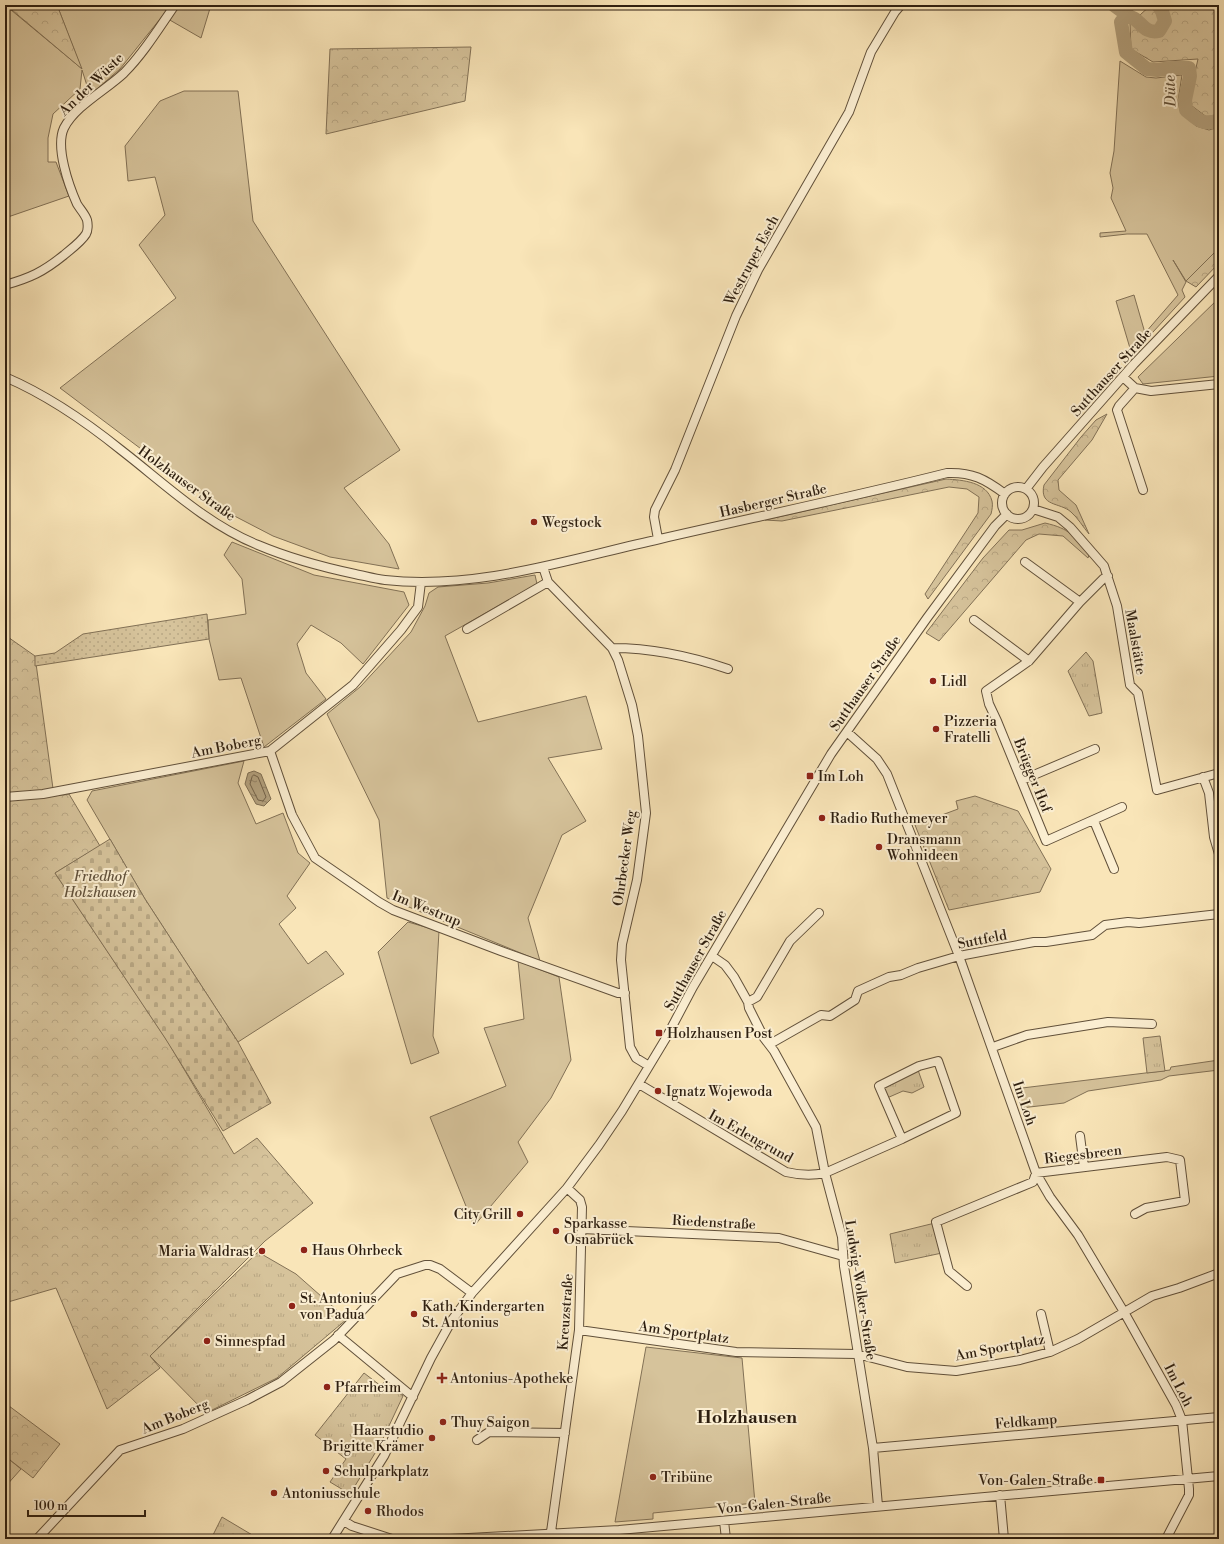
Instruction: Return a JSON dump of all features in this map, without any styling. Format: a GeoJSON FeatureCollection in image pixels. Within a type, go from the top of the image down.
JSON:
{"type":"FeatureCollection","features":[{"type":"Feature","properties":{"kind":"street","name":"An der Wüste"},"geometry":{"type":"LineString","coordinates":[[5,285],[26,279],[42,271],[73,247],[86,234],[88,227],[87,219],[78,205],[70,187],[61,148],[61,136],[64,128],[74,114],[124,73],[175,5]]}},
{"type":"Feature","properties":{"kind":"street","name":"Westruper Esch"},"geometry":{"type":"LineString","coordinates":[[658,539],[654,518],[655,510],[675,470],[739,309],[758,270],[849,112],[871,52],[895,12],[902,5]]}},
{"type":"Feature","properties":{"kind":"street","name":"Sutthauser Straße"},"geometry":{"type":"LineString","coordinates":[[1026,489],[1043,467],[1123,377],[1219,276]]}},
{"type":"Feature","properties":{"kind":"street","name":"Holzhauser Straße"},"geometry":{"type":"LineString","coordinates":[[5,377],[24,385],[57,404],[120,449],[199,511],[226,529],[257,545],[320,567],[383,580],[421,582],[458,581],[488,578],[539,568]]}},
{"type":"Feature","properties":{"kind":"street"},"geometry":{"type":"LineString","coordinates":[[1123,377],[1135,388],[1152,391],[1219,384]]}},
{"type":"Feature","properties":{"kind":"street"},"geometry":{"type":"LineString","coordinates":[[1135,388],[1117,410],[1143,490]]}},
{"type":"Feature","properties":{"kind":"street","name":"Hasberger Straße"},"geometry":{"type":"LineString","coordinates":[[539,568],[658,539],[782,512],[947,473],[961,472],[972,474],[984,479],[1005,494]]}},
{"type":"Feature","properties":{"kind":"street"},"geometry":{"type":"LineString","coordinates":[[1017,487],[1026,489],[1030,491],[1034,500],[1034,509],[1031,514],[1022,519],[1016,519],[1004,511],[1002,502],[1008,490],[1017,487]]}},
{"type":"Feature","properties":{"kind":"street","name":"Maalstätte"},"geometry":{"type":"LineString","coordinates":[[1034,509],[1058,517],[1070,527],[1104,566],[1117,606],[1130,685],[1138,693],[1157,790],[1203,777]]}},
{"type":"Feature","properties":{"kind":"street","name":"Sutthauser Straße"},"geometry":{"type":"LineString","coordinates":[[332,1539],[384,1456],[431,1358],[452,1320],[472,1293],[567,1188],[599,1145],[649,1066],[787,826],[831,754],[927,618],[995,526],[1007,514]]}},
{"type":"Feature","properties":{"kind":"street"},"geometry":{"type":"LineString","coordinates":[[1025,562],[1080,602]]}},
{"type":"Feature","properties":{"kind":"street","name":"Ohrbecker Weg"},"geometry":{"type":"LineString","coordinates":[[539,568],[548,582],[612,648],[618,660],[632,705],[638,736],[646,813],[637,880],[622,944],[621,960],[630,1047],[636,1058],[649,1066]]}},
{"type":"Feature","properties":{"kind":"street","name":"Brügger Hof"},"geometry":{"type":"LineString","coordinates":[[1108,576],[1103,579],[1080,602],[1029,661],[986,691],[989,704],[1022,780],[1046,841],[1122,808]]}},
{"type":"Feature","properties":{"kind":"street","name":"Am Boberg"},"geometry":{"type":"LineString","coordinates":[[5,797],[50,793],[270,751],[353,685],[401,630],[418,607],[421,582]]}},
{"type":"Feature","properties":{"kind":"street"},"geometry":{"type":"LineString","coordinates":[[467,629],[548,582]]}},
{"type":"Feature","properties":{"kind":"street"},"geometry":{"type":"LineString","coordinates":[[974,620],[1029,661]]}},
{"type":"Feature","properties":{"kind":"street"},"geometry":{"type":"LineString","coordinates":[[612,648],[655,650],[699,659],[728,669]]}},
{"type":"Feature","properties":{"kind":"street","name":"Im Loh"},"geometry":{"type":"LineString","coordinates":[[847,732],[877,759],[887,774],[959,956],[1036,1173],[1050,1197],[1078,1235],[1124,1312],[1176,1405],[1182,1420],[1189,1495],[1166,1539]]}},
{"type":"Feature","properties":{"kind":"street"},"geometry":{"type":"LineString","coordinates":[[1022,780],[1095,749]]}},
{"type":"Feature","properties":{"kind":"street","name":"Im Westrup"},"geometry":{"type":"LineString","coordinates":[[270,751],[292,815],[315,858],[378,902],[393,910],[501,951],[618,993],[625,993]]}},
{"type":"Feature","properties":{"kind":"street"},"geometry":{"type":"LineString","coordinates":[[1219,773],[1203,777],[1208,793],[1214,837],[1219,854]]}},
{"type":"Feature","properties":{"kind":"street"},"geometry":{"type":"LineString","coordinates":[[1094,821],[1114,869]]}},
{"type":"Feature","properties":{"kind":"street"},"geometry":{"type":"LineString","coordinates":[[748,1002],[757,997],[790,941],[819,913]]}},
{"type":"Feature","properties":{"kind":"street","name":"Suttfeld"},"geometry":{"type":"LineString","coordinates":[[770,1044],[821,1015],[830,1016],[855,1000],[858,991],[883,980],[959,956],[1034,942],[1046,942],[1092,935],[1105,925],[1219,914]]}},
{"type":"Feature","properties":{"kind":"street","name":"Ludwig-Wolker-Straße"},"geometry":{"type":"LineString","coordinates":[[712,956],[725,965],[734,977],[748,1002],[749,1008],[764,1038],[770,1044],[816,1127],[825,1173],[842,1237],[843,1256],[857,1354],[873,1448],[878,1506]]}},
{"type":"Feature","properties":{"kind":"street"},"geometry":{"type":"LineString","coordinates":[[992,1047],[1027,1035],[1108,1022],[1152,1024]]}},
{"type":"Feature","properties":{"kind":"street","name":"Im Erlengrund"},"geometry":{"type":"LineString","coordinates":[[638,1084],[786,1172],[801,1175],[825,1173],[902,1139],[956,1113],[938,1061],[919,1066],[879,1086],[902,1139]]}},
{"type":"Feature","properties":{"kind":"street"},"geometry":{"type":"LineString","coordinates":[[1080,1136],[1084,1167]]}},
{"type":"Feature","properties":{"kind":"street","name":"Riegesbreen"},"geometry":{"type":"LineString","coordinates":[[967,1286],[950,1271],[936,1222],[1033,1182],[1036,1173],[1168,1157],[1180,1160],[1185,1201],[1146,1208],[1135,1214]]}},
{"type":"Feature","properties":{"kind":"street","name":"Kreuzstraße"},"geometry":{"type":"LineString","coordinates":[[550,1537],[580,1330],[582,1207],[580,1200],[567,1188]]}},
{"type":"Feature","properties":{"kind":"street","name":"Riedenstraße"},"geometry":{"type":"LineString","coordinates":[[582,1230],[779,1238],[843,1256]]}},
{"type":"Feature","properties":{"kind":"street","name":"Am Boberg"},"geometry":{"type":"LineString","coordinates":[[37,1539],[120,1450],[183,1429],[247,1400],[281,1382],[318,1354],[394,1276],[425,1265],[435,1266],[472,1293]]}},
{"type":"Feature","properties":{"kind":"street","name":"Am Sportplatz"},"geometry":{"type":"LineString","coordinates":[[580,1330],[736,1352],[857,1354],[907,1367],[956,1371],[1020,1360],[1050,1352],[1078,1339],[1152,1296],[1179,1288],[1219,1272]]}},
{"type":"Feature","properties":{"kind":"street"},"geometry":{"type":"LineString","coordinates":[[1041,1314],[1050,1352]]}},
{"type":"Feature","properties":{"kind":"street"},"geometry":{"type":"LineString","coordinates":[[338,1335],[413,1397]]}},
{"type":"Feature","properties":{"kind":"street","name":"Feldkamp"},"geometry":{"type":"LineString","coordinates":[[873,1448],[1219,1417]]}},
{"type":"Feature","properties":{"kind":"street"},"geometry":{"type":"LineString","coordinates":[[477,1440],[489,1432],[565,1433]]}},
{"type":"Feature","properties":{"kind":"street","name":"Von-Galen-Straße"},"geometry":{"type":"LineString","coordinates":[[450,1539],[550,1537],[1219,1476]]}},
{"type":"Feature","properties":{"kind":"street"},"geometry":{"type":"LineString","coordinates":[[1000,1495],[1004,1539]]}},
{"type":"Feature","properties":{"kind":"street"},"geometry":{"type":"LineString","coordinates":[[344,1521],[352,1526],[392,1539]]}},
{"type":"Feature","properties":{"kind":"street"},"geometry":{"type":"LineString","coordinates":[[724,1521],[726,1539]]}},
{"type":"Feature","properties":{"kind":"green space"},"geometry":{"type":"Polygon","coordinates":[[[5,5],[81,68],[57,5],[170,5],[120,69],[90,95],[82,70],[80,89],[53,114],[48,138],[48,162],[56,162],[69,196],[5,218],[5,5]]]}},
{"type":"Feature","properties":{"kind":"green space"},"geometry":{"type":"Polygon","coordinates":[[[6,5],[57,5],[82,69],[6,5]]]}},
{"type":"Feature","properties":{"kind":"green space"},"geometry":{"type":"Polygon","coordinates":[[[177,5],[211,5],[201,38],[168,19],[177,5]]]}},
{"type":"Feature","properties":{"kind":"green space"},"geometry":{"type":"Polygon","coordinates":[[[1151,5],[1219,5],[1219,113],[1208,118],[1188,103],[1198,59],[1153,62],[1131,49],[1130,24],[1151,5]]]}},
{"type":"Feature","properties":{"kind":"green space"},"geometry":{"type":"Polygon","coordinates":[[[471,47],[465,101],[326,134],[330,49],[471,47]]]}},
{"type":"Feature","properties":{"kind":"green space"},"geometry":{"type":"Polygon","coordinates":[[[1120,61],[1146,77],[1156,78],[1182,75],[1178,101],[1180,111],[1196,126],[1209,130],[1219,127],[1219,248],[1186,281],[1173,260],[1186,282],[1182,290],[1185,297],[1132,355],[1116,301],[1134,295],[1145,333],[1178,295],[1147,234],[1127,234],[1100,237],[1100,233],[1126,231],[1111,198],[1113,188],[1110,173],[1114,151],[1120,61]]]}},
{"type":"Feature","properties":{"kind":"green space"},"geometry":{"type":"Polygon","coordinates":[[[184,91],[238,91],[253,221],[400,450],[344,488],[389,544],[399,569],[330,557],[273,536],[221,509],[60,388],[176,298],[139,245],[165,215],[155,177],[128,181],[125,146],[160,101],[184,91]]]}},
{"type":"Feature","properties":{"kind":"green space"},"geometry":{"type":"Polygon","coordinates":[[[1219,248],[1219,263],[1196,287],[1186,281],[1219,248]]]}},
{"type":"Feature","properties":{"kind":"green space"},"geometry":{"type":"Polygon","coordinates":[[[1219,298],[1219,376],[1143,384],[1138,377],[1219,298]]]}},
{"type":"Feature","properties":{"kind":"green space"},"geometry":{"type":"Polygon","coordinates":[[[1107,414],[1092,440],[1058,480],[1059,490],[1076,505],[1089,534],[1071,512],[1047,501],[1043,492],[1044,485],[1096,420],[1107,414]]]}},
{"type":"Feature","properties":{"kind":"green space"},"geometry":{"type":"Polygon","coordinates":[[[946,479],[967,481],[980,486],[989,495],[992,501],[992,509],[991,514],[928,599],[925,594],[978,513],[979,497],[967,489],[949,487],[782,521],[765,520],[946,479]]]}},
{"type":"Feature","properties":{"kind":"green space"},"geometry":{"type":"Polygon","coordinates":[[[1045,523],[1066,530],[1089,555],[1088,558],[1063,536],[1039,534],[1026,540],[939,641],[926,633],[983,558],[1009,530],[1022,530],[1045,523]]]}},
{"type":"Feature","properties":{"kind":"green space"},"geometry":{"type":"Polygon","coordinates":[[[232,542],[314,575],[404,592],[409,605],[363,664],[341,643],[311,625],[297,644],[306,673],[326,699],[264,747],[241,678],[219,680],[209,639],[208,620],[246,614],[242,579],[224,555],[232,542]]]}},
{"type":"Feature","properties":{"kind":"green space"},"geometry":{"type":"Polygon","coordinates":[[[535,575],[537,584],[445,636],[478,722],[586,696],[602,749],[548,758],[586,821],[562,835],[528,918],[540,961],[387,898],[379,820],[327,714],[360,687],[411,632],[425,606],[429,593],[438,587],[488,583],[535,575]]]}},
{"type":"Feature","properties":{"kind":"green space"},"geometry":{"type":"Polygon","coordinates":[[[207,614],[209,639],[35,666],[35,656],[55,653],[83,634],[207,614]]]}},
{"type":"Feature","properties":{"kind":"green space"},"geometry":{"type":"Polygon","coordinates":[[[5,635],[35,656],[54,796],[69,794],[100,846],[55,873],[168,1042],[234,1154],[257,1138],[313,1203],[265,1241],[150,1356],[160,1368],[107,1409],[56,1288],[8,1302],[5,1305],[5,635]]]}},
{"type":"Feature","properties":{"kind":"green space"},"geometry":{"type":"Polygon","coordinates":[[[1086,652],[1093,661],[1102,713],[1089,716],[1068,671],[1086,652]]]}},
{"type":"Feature","properties":{"kind":"green space"},"geometry":{"type":"Polygon","coordinates":[[[244,761],[238,783],[256,824],[283,813],[298,853],[310,863],[287,896],[296,908],[279,924],[308,964],[326,951],[344,974],[238,1042],[145,899],[87,800],[92,791],[244,761]]]}},
{"type":"Feature","properties":{"kind":"green space"},"geometry":{"type":"Polygon","coordinates":[[[975,796],[1018,811],[1051,869],[1040,892],[949,910],[915,825],[958,809],[956,801],[975,796]]]}},
{"type":"Feature","properties":{"kind":"green space","name":"Friedhof Holzhausen"},"geometry":{"type":"Polygon","coordinates":[[[110,839],[145,899],[238,1042],[271,1103],[223,1131],[165,1038],[55,873],[110,839]]]}},
{"type":"Feature","properties":{"kind":"green space"},"geometry":{"type":"Polygon","coordinates":[[[408,922],[439,931],[433,1036],[439,1053],[411,1064],[378,952],[408,922]]]}},
{"type":"Feature","properties":{"kind":"green space"},"geometry":{"type":"Polygon","coordinates":[[[518,961],[559,977],[571,1060],[551,1098],[518,1142],[528,1162],[474,1226],[430,1117],[506,1086],[484,1028],[524,1019],[518,961]]]}},
{"type":"Feature","properties":{"kind":"green space"},"geometry":{"type":"Polygon","coordinates":[[[1160,1036],[1165,1071],[1147,1073],[1143,1038],[1160,1036]]]}},
{"type":"Feature","properties":{"kind":"green space"},"geometry":{"type":"Polygon","coordinates":[[[1219,1060],[1219,1070],[1169,1076],[1161,1080],[1088,1091],[1064,1103],[1021,1108],[1014,1089],[1170,1070],[1171,1067],[1219,1060]]]}},
{"type":"Feature","properties":{"kind":"green space"},"geometry":{"type":"Polygon","coordinates":[[[918,1070],[924,1087],[912,1093],[903,1091],[887,1098],[882,1087],[918,1070]]]}},
{"type":"Feature","properties":{"kind":"green space"},"geometry":{"type":"Polygon","coordinates":[[[935,1223],[942,1253],[895,1263],[890,1234],[935,1223]]]}},
{"type":"Feature","properties":{"kind":"green space"},"geometry":{"type":"Polygon","coordinates":[[[258,1252],[296,1274],[347,1319],[277,1378],[206,1413],[150,1356],[258,1252]]]}},
{"type":"Feature","properties":{"kind":"green space"},"geometry":{"type":"Polygon","coordinates":[[[646,1347],[742,1358],[755,1503],[653,1513],[653,1519],[615,1522],[646,1347]]]}},
{"type":"Feature","properties":{"kind":"green space"},"geometry":{"type":"Polygon","coordinates":[[[364,1373],[381,1386],[385,1381],[403,1396],[380,1445],[350,1494],[330,1482],[346,1459],[315,1435],[364,1373]]]}},
{"type":"Feature","properties":{"kind":"green space"},"geometry":{"type":"Polygon","coordinates":[[[5,1403],[60,1444],[33,1478],[5,1456],[5,1403]]]}},
{"type":"Feature","properties":{"kind":"green space"},"geometry":{"type":"Polygon","coordinates":[[[5,1456],[21,1469],[5,1487],[5,1456]]]}},
{"type":"Feature","properties":{"kind":"green space"},"geometry":{"type":"Polygon","coordinates":[[[222,1517],[259,1539],[211,1539],[222,1517]]]}},
{"type":"Feature","properties":{"kind":"water"},"geometry":{"type":"Polygon","coordinates":[[[254,771],[261,774],[271,799],[264,806],[256,804],[245,784],[248,773],[254,771]]]}},
{"type":"Feature","properties":{"kind":"waterway","name":"Düte"},"geometry":{"type":"LineString","coordinates":[[1114,5],[1129,16]]}},
{"type":"Feature","properties":{"kind":"waterway","name":"Düte"},"geometry":{"type":"LineString","coordinates":[[1158,5],[1162,11],[1165,21],[1159,31],[1148,30],[1134,18],[1130,17],[1125,17],[1121,22],[1126,52],[1147,69],[1157,70],[1189,68],[1190,76],[1185,100],[1186,110],[1201,121],[1213,122],[1219,120]]}},
{"type":"Feature","properties":{"kind":"place","name":"Wegstock"},"geometry":{"type":"Point","coordinates":[534,522]}},
{"type":"Feature","properties":{"kind":"place","name":"Lidl"},"geometry":{"type":"Point","coordinates":[933,681]}},
{"type":"Feature","properties":{"kind":"place","name":"Pizzeria Fratelli"},"geometry":{"type":"Point","coordinates":[936,729]}},
{"type":"Feature","properties":{"kind":"place","name":"Im Loh"},"geometry":{"type":"Point","coordinates":[810,776]}},
{"type":"Feature","properties":{"kind":"place","name":"Radio Ruthemeyer"},"geometry":{"type":"Point","coordinates":[822,818]}},
{"type":"Feature","properties":{"kind":"place","name":"Dransmann Wohnideen"},"geometry":{"type":"Point","coordinates":[879,847]}},
{"type":"Feature","properties":{"kind":"place","name":"Holzhausen Post"},"geometry":{"type":"Point","coordinates":[659,1033]}},
{"type":"Feature","properties":{"kind":"place","name":"Ignatz Wojewoda"},"geometry":{"type":"Point","coordinates":[658,1091]}},
{"type":"Feature","properties":{"kind":"place","name":"City Grill"},"geometry":{"type":"Point","coordinates":[520,1214]}},
{"type":"Feature","properties":{"kind":"place","name":"Sparkasse Osnabrück"},"geometry":{"type":"Point","coordinates":[556,1231]}},
{"type":"Feature","properties":{"kind":"place","name":"Haus Ohrbeck"},"geometry":{"type":"Point","coordinates":[304,1250]}},
{"type":"Feature","properties":{"kind":"place","name":"Maria Waldrast"},"geometry":{"type":"Point","coordinates":[262,1251]}},
{"type":"Feature","properties":{"kind":"place","name":"St. Antonius von Padua"},"geometry":{"type":"Point","coordinates":[292,1306]}},
{"type":"Feature","properties":{"kind":"place","name":"Kath. Kindergarten St. Antonius"},"geometry":{"type":"Point","coordinates":[414,1314]}},
{"type":"Feature","properties":{"kind":"place","name":"Sinnespfad"},"geometry":{"type":"Point","coordinates":[207,1341]}},
{"type":"Feature","properties":{"kind":"place","name":"Antonius-Apotheke"},"geometry":{"type":"Point","coordinates":[442,1378]}},
{"type":"Feature","properties":{"kind":"place","name":"Pfarrheim"},"geometry":{"type":"Point","coordinates":[327,1387]}},
{"type":"Feature","properties":{"kind":"place","name":"Thuy Saigon"},"geometry":{"type":"Point","coordinates":[443,1422]}},
{"type":"Feature","properties":{"kind":"place","name":"Haarstudio Brigitte Krämer"},"geometry":{"type":"Point","coordinates":[432,1438]}},
{"type":"Feature","properties":{"kind":"place","name":"Schulparkplatz"},"geometry":{"type":"Point","coordinates":[326,1471]}},
{"type":"Feature","properties":{"kind":"place","name":"Tribüne"},"geometry":{"type":"Point","coordinates":[653,1477]}},
{"type":"Feature","properties":{"kind":"place","name":"Von-Galen-Straße"},"geometry":{"type":"Point","coordinates":[1101,1480]}},
{"type":"Feature","properties":{"kind":"place","name":"Antoniusschule"},"geometry":{"type":"Point","coordinates":[274,1493]}},
{"type":"Feature","properties":{"kind":"place","name":"Rhodos"},"geometry":{"type":"Point","coordinates":[368,1511]}},
{"type":"Feature","properties":{"kind":"district","name":"Holzhausen"},"geometry":{"type":"Point","coordinates":[747,1417]}}]}
